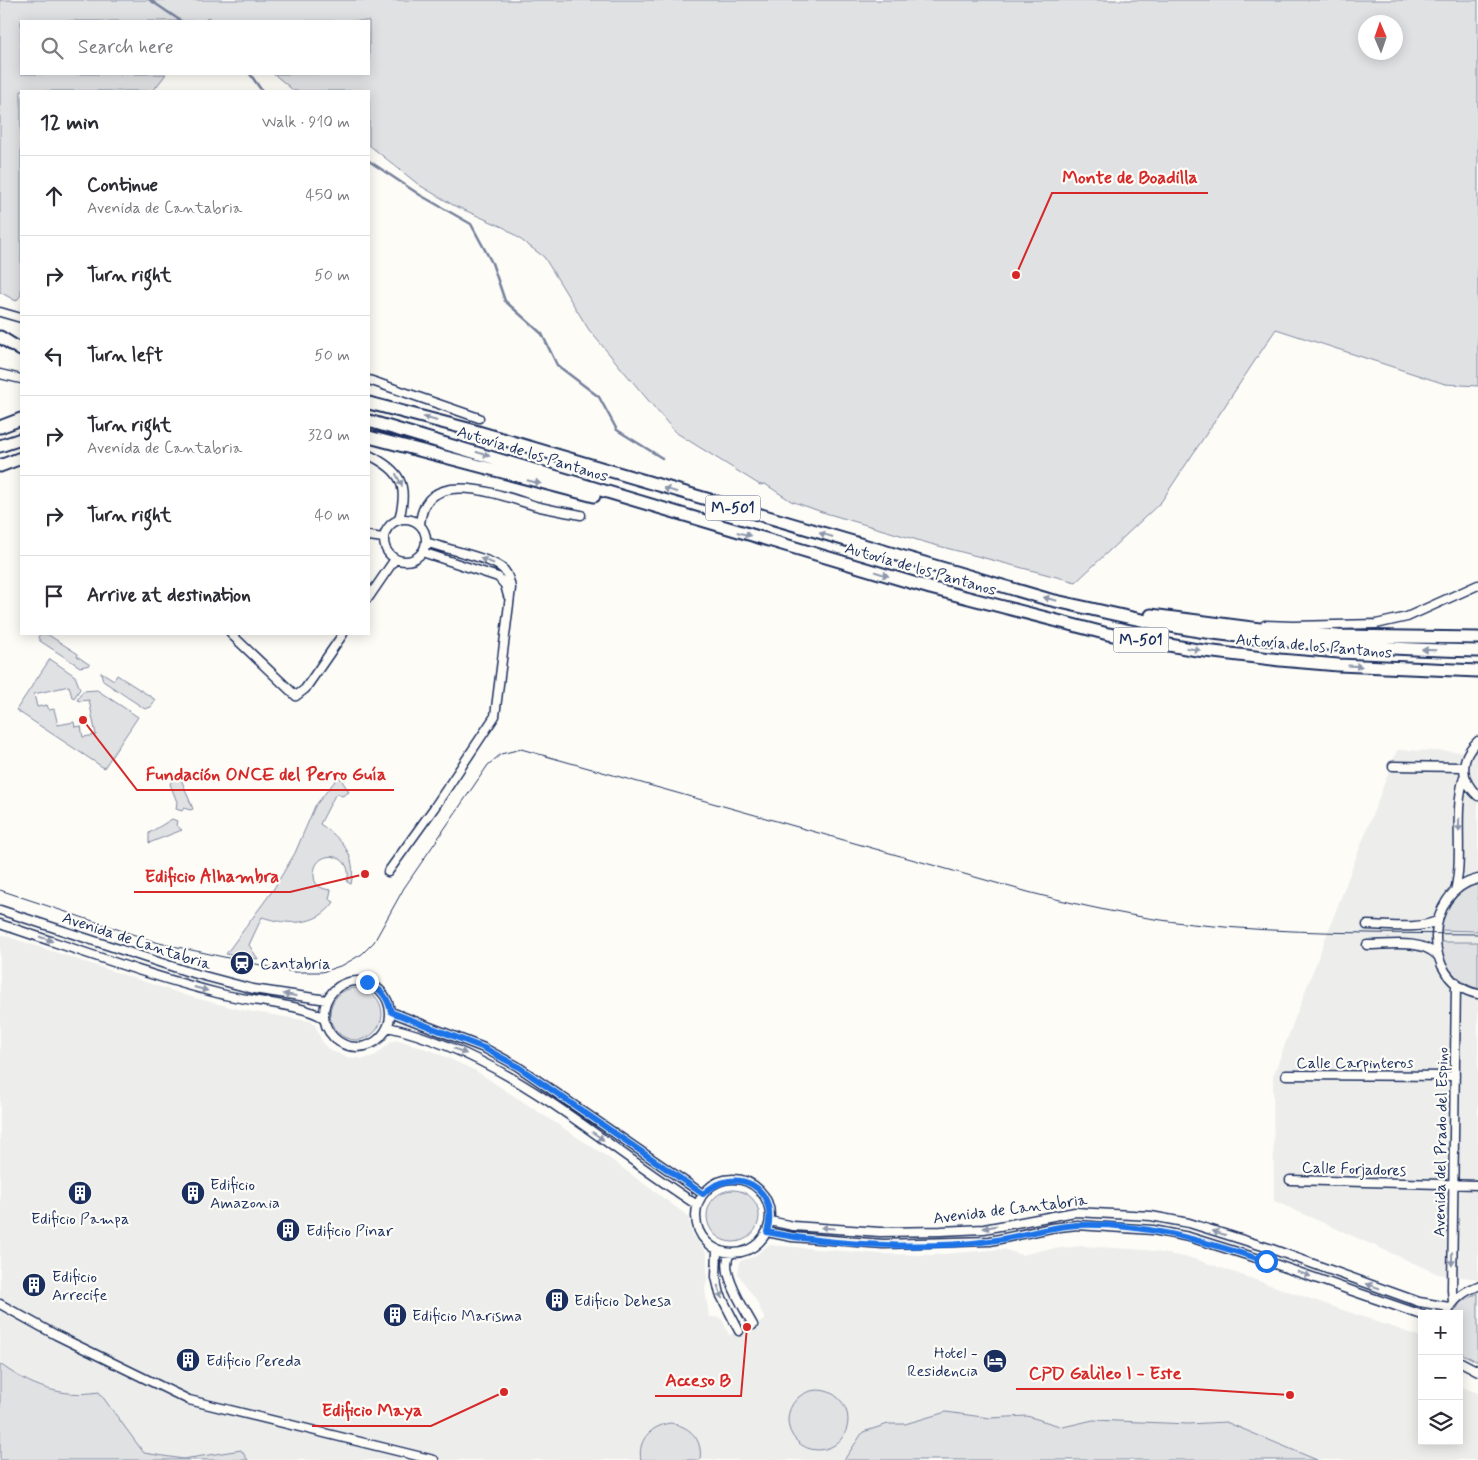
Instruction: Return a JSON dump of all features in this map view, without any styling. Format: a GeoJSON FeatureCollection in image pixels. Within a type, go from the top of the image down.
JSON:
{"type":"FeatureCollection","features":[{"type":"Feature","properties":{"kind":"highway"},"geometry":{"type":"LineString","coordinates":[[0,337],[20,349]]}},
{"type":"Feature","properties":{"kind":"highway","name":"Autovía de los Pantanos"},"geometry":{"type":"LineString","coordinates":[[370,403],[459,427],[1019,591],[1097,610],[1198,631],[1283,641],[1358,647],[1478,651]]}},
{"type":"Feature","properties":{"kind":"highway"},"geometry":{"type":"LineString","coordinates":[[0,426],[20,419]]}},
{"type":"Feature","properties":{"kind":"highway","name":"Autovía de los Pantanos"},"geometry":{"type":"LineString","coordinates":[[370,421],[464,448],[647,506],[930,588],[1108,634],[1197,650],[1280,660],[1338,665],[1478,671]]}},
{"type":"Feature","properties":{"kind":"highway"},"geometry":{"type":"LineString","coordinates":[[370,437],[546,485],[631,505],[647,506]]}},
{"type":"Feature","properties":{"kind":"highway"},"geometry":{"type":"LineString","coordinates":[[0,446],[20,439]]}},
{"type":"Feature","properties":{"kind":"highway"},"geometry":{"type":"LineString","coordinates":[[0,460],[20,454]]}},
{"type":"Feature","properties":{"kind":"highway"},"geometry":{"type":"LineString","coordinates":[[0,466],[20,458]]}},
{"type":"Feature","properties":{"kind":"highway"},"geometry":{"type":"LineString","coordinates":[[1097,610],[1113,610],[1284,632],[1338,636],[1478,638]]}},
{"type":"Feature","properties":{"kind":"street"},"geometry":{"type":"LineString","coordinates":[[0,312],[20,318]]}},
{"type":"Feature","properties":{"kind":"street"},"geometry":{"type":"LineString","coordinates":[[0,374],[20,379]]}},
{"type":"Feature","properties":{"kind":"street"},"geometry":{"type":"LineString","coordinates":[[370,380],[479,418]]}},
{"type":"Feature","properties":{"kind":"street"},"geometry":{"type":"LineString","coordinates":[[370,456],[387,464],[399,476],[403,489],[404,503],[399,519]]}},
{"type":"Feature","properties":{"kind":"street"},"geometry":{"type":"LineString","coordinates":[[420,524],[421,512],[426,503],[434,495],[452,488],[476,488],[540,507],[581,516]]}},
{"type":"Feature","properties":{"kind":"street"},"geometry":{"type":"LineString","coordinates":[[410,518],[420,524],[425,532],[426,542],[422,552],[416,558],[408,561],[395,559],[384,548],[383,538],[390,524],[399,519],[410,518]]}},
{"type":"Feature","properties":{"kind":"street"},"geometry":{"type":"LineString","coordinates":[[370,536],[383,538]]}},
{"type":"Feature","properties":{"kind":"street"},"geometry":{"type":"LineString","coordinates":[[388,872],[434,808],[495,716],[511,588],[509,579],[503,569],[493,562],[426,542]]}},
{"type":"Feature","properties":{"kind":"street"},"geometry":{"type":"LineString","coordinates":[[422,552],[498,577],[505,585],[509,598]]}},
{"type":"Feature","properties":{"kind":"street"},"geometry":{"type":"LineString","coordinates":[[370,596],[395,559]]}},
{"type":"Feature","properties":{"kind":"street"},"geometry":{"type":"LineString","coordinates":[[1198,621],[1294,626],[1376,624],[1407,617],[1476,587]]}},
{"type":"Feature","properties":{"kind":"street"},"geometry":{"type":"LineString","coordinates":[[232,635],[296,696],[305,689],[342,635]]}},
{"type":"Feature","properties":{"kind":"street"},"geometry":{"type":"LineString","coordinates":[[1478,740],[1465,758],[1463,767],[1464,777],[1470,789],[1478,796]]}},
{"type":"Feature","properties":{"kind":"street"},"geometry":{"type":"LineString","coordinates":[[1393,766],[1463,767]]}},
{"type":"Feature","properties":{"kind":"street"},"geometry":{"type":"LineString","coordinates":[[1455,891],[1458,874],[1460,791],[1464,777]]}},
{"type":"Feature","properties":{"kind":"street"},"geometry":{"type":"LineString","coordinates":[[1478,879],[1455,891],[1444,905],[1437,920],[1435,937],[1438,954],[1445,970],[1456,982],[1478,994]]}},
{"type":"Feature","properties":{"kind":"street","name":"Avenida de Cantabria"},"geometry":{"type":"LineString","coordinates":[[0,910],[189,972],[253,989],[327,1000]]}},
{"type":"Feature","properties":{"kind":"street"},"geometry":{"type":"LineString","coordinates":[[1367,925],[1417,925],[1428,924],[1437,920]]}},
{"type":"Feature","properties":{"kind":"street","name":"Avenida de Cantabria"},"geometry":{"type":"LineString","coordinates":[[0,924],[187,985],[223,995],[307,1010],[324,1018]]}},
{"type":"Feature","properties":{"kind":"street"},"geometry":{"type":"LineString","coordinates":[[1367,945],[1417,945],[1430,948],[1438,954]]}},
{"type":"Feature","properties":{"kind":"street"},"geometry":{"type":"LineString","coordinates":[[353,981],[365,982],[376,986],[385,996],[391,1012],[388,1027],[378,1041],[363,1047],[347,1046],[333,1037],[324,1018],[327,1000],[334,990],[353,981]]}},
{"type":"Feature","properties":{"kind":"street","name":"Avenida del Prado del Espino"},"geometry":{"type":"LineString","coordinates":[[1450,1308],[1456,982]]}},
{"type":"Feature","properties":{"kind":"street"},"geometry":{"type":"LineString","coordinates":[[391,1012],[484,1048],[517,1066],[703,1194]]}},
{"type":"Feature","properties":{"kind":"street"},"geometry":{"type":"LineString","coordinates":[[388,1027],[441,1043],[480,1060],[513,1078],[697,1205]]}},
{"type":"Feature","properties":{"kind":"street","name":"Calle Carpinteros"},"geometry":{"type":"LineString","coordinates":[[1286,1075],[1455,1076]]}},
{"type":"Feature","properties":{"kind":"street"},"geometry":{"type":"LineString","coordinates":[[728,1179],[747,1182],[762,1193],[768,1205],[770,1221],[767,1232],[753,1248],[731,1253],[717,1250],[706,1242],[698,1230],[697,1205],[703,1194],[713,1184],[728,1179]]}},
{"type":"Feature","properties":{"kind":"street","name":"Calle Forjadores"},"geometry":{"type":"LineString","coordinates":[[1290,1180],[1478,1185]]}},
{"type":"Feature","properties":{"kind":"street","name":"Avenida de Cantabria"},"geometry":{"type":"LineString","coordinates":[[770,1221],[793,1226],[906,1232],[984,1228],[1075,1212],[1151,1216],[1189,1223],[1269,1248],[1419,1302],[1450,1308]]}},
{"type":"Feature","properties":{"kind":"street","name":"Avenida de Cantabria"},"geometry":{"type":"LineString","coordinates":[[767,1232],[792,1237],[883,1244],[990,1241],[1051,1228],[1077,1225],[1153,1230],[1188,1237],[1266,1261],[1418,1314]]}},
{"type":"Feature","properties":{"kind":"street"},"geometry":{"type":"LineString","coordinates":[[717,1250],[716,1277],[720,1294],[739,1331]]}},
{"type":"Feature","properties":{"kind":"street"},"geometry":{"type":"LineString","coordinates":[[731,1253],[727,1262],[730,1280],[753,1325]]}},
{"type":"Feature","properties":{"kind":"street"},"geometry":{"type":"LineString","coordinates":[[1450,1308],[1464,1292],[1478,1286]]}},
{"type":"Feature","properties":{"kind":"street"},"geometry":{"type":"LineString","coordinates":[[0,1304],[56,1335],[189,1400],[434,1460]]}},
{"type":"Feature","properties":{"kind":"street"},"geometry":{"type":"LineString","coordinates":[[1463,1363],[1478,1371]]}},
{"type":"Feature","properties":{"kind":"shaded area"},"geometry":{"type":"Polygon","coordinates":[[[0,0],[1478,0],[1478,386],[1445,384],[1276,329],[1161,502],[1076,582],[931,544],[791,501],[765,484],[760,485],[675,432],[589,330],[544,257],[505,228],[453,205],[419,185],[370,146],[370,90],[293,90],[275,75],[370,75],[370,20],[212,20],[208,17],[206,20],[20,20],[20,75],[165,75],[154,90],[20,90],[20,296],[16,301],[0,292],[0,0]]]}},
{"type":"Feature","properties":{"kind":"shaded area"},"geometry":{"type":"Polygon","coordinates":[[[39,635],[49,635],[78,654],[77,656],[90,665],[80,667],[40,641],[38,637],[39,635]]]}},
{"type":"Feature","properties":{"kind":"shaded area"},"geometry":{"type":"Polygon","coordinates":[[[50,659],[75,676],[80,689],[74,698],[69,686],[34,694],[37,707],[47,705],[49,710],[54,709],[58,725],[74,722],[75,727],[81,726],[83,737],[96,735],[89,700],[77,700],[83,691],[97,690],[138,717],[104,768],[16,710],[50,659]]]}},
{"type":"Feature","properties":{"kind":"shaded area"},"geometry":{"type":"Polygon","coordinates":[[[101,672],[114,680],[117,675],[156,700],[151,707],[145,709],[103,681],[101,672]]]}},
{"type":"Feature","properties":{"kind":"shaded area"},"geometry":{"type":"Polygon","coordinates":[[[1397,750],[1478,752],[1478,1279],[1438,1274],[1274,1201],[1273,1076],[1397,750]]]}},
{"type":"Feature","properties":{"kind":"shaded area"},"geometry":{"type":"Polygon","coordinates":[[[179,774],[193,809],[184,808],[182,811],[176,809],[177,802],[170,784],[174,777],[179,774]]]}},
{"type":"Feature","properties":{"kind":"shaded area"},"geometry":{"type":"Polygon","coordinates":[[[339,776],[349,792],[342,796],[336,793],[320,824],[335,835],[350,856],[353,874],[351,884],[347,882],[348,872],[345,864],[340,859],[326,857],[320,860],[315,867],[314,877],[320,887],[331,890],[329,899],[334,902],[327,910],[319,916],[301,922],[281,922],[262,917],[249,945],[258,959],[226,954],[273,890],[295,853],[315,806],[339,776]]]}},
{"type":"Feature","properties":{"kind":"shaded area"},"geometry":{"type":"Polygon","coordinates":[[[172,819],[177,821],[176,825],[182,830],[149,843],[149,833],[172,819]]]}},
{"type":"Feature","properties":{"kind":"shaded area"},"geometry":{"type":"Polygon","coordinates":[[[1478,884],[1478,931],[1438,930],[1447,908],[1457,896],[1478,884]]]}},
{"type":"Feature","properties":{"kind":"shaded area"},"geometry":{"type":"Polygon","coordinates":[[[0,934],[188,996],[242,1010],[311,1021],[328,1049],[346,1057],[364,1059],[376,1055],[392,1041],[399,1040],[435,1052],[476,1071],[609,1158],[688,1216],[693,1235],[707,1253],[707,1281],[705,1289],[709,1316],[722,1319],[729,1335],[765,1320],[757,1302],[738,1274],[740,1261],[753,1257],[769,1245],[880,1254],[931,1255],[1003,1249],[1022,1255],[1042,1250],[1082,1246],[1147,1250],[1195,1259],[1418,1336],[1418,1445],[1463,1445],[1463,1387],[1478,1393],[1478,1460],[0,1460],[0,934]]]}},
{"type":"Feature","properties":{"kind":"shaded area"},"geometry":{"type":"Polygon","coordinates":[[[1438,942],[1478,942],[1478,989],[1463,982],[1451,971],[1443,958],[1438,942]]]}},
{"type":"Feature","properties":{"kind":"shaded area"},"geometry":{"type":"Polygon","coordinates":[[[356,988],[366,990],[374,996],[380,1004],[382,1014],[380,1024],[374,1032],[366,1038],[356,1040],[346,1038],[338,1032],[332,1024],[330,1014],[332,1004],[338,996],[346,990],[356,988]]]}},
{"type":"Feature","properties":{"kind":"shaded area"},"geometry":{"type":"Polygon","coordinates":[[[733,1190],[743,1192],[751,1198],[757,1206],[759,1216],[757,1226],[751,1234],[743,1240],[733,1242],[723,1240],[715,1234],[709,1226],[707,1216],[709,1206],[715,1198],[723,1192],[733,1190]]]}},
{"type":"Feature","properties":{"kind":"shaded area"},"geometry":{"type":"Polygon","coordinates":[[[1478,1293],[1478,1362],[1463,1354],[1463,1310],[1456,1310],[1461,1302],[1478,1293]]]}},
{"type":"Feature","properties":{"kind":"shaded area"},"geometry":{"type":"Polygon","coordinates":[[[0,1364],[23,1379],[59,1392],[99,1392],[144,1453],[183,1459],[241,1450],[248,1460],[0,1460],[0,1364]]]}},
{"type":"Feature","properties":{"kind":"shaded area"},"geometry":{"type":"Polygon","coordinates":[[[812,1390],[824,1390],[835,1395],[843,1403],[848,1414],[846,1432],[835,1445],[824,1450],[812,1450],[801,1445],[793,1437],[788,1426],[788,1414],[793,1403],[801,1395],[812,1390]]]}},
{"type":"Feature","properties":{"kind":"shaded area"},"geometry":{"type":"Polygon","coordinates":[[[946,1412],[990,1418],[1027,1416],[1063,1427],[1093,1420],[1188,1424],[1226,1422],[1317,1460],[844,1460],[863,1432],[888,1424],[905,1424],[946,1412]]]}},
{"type":"Feature","properties":{"kind":"shaded area"},"geometry":{"type":"Polygon","coordinates":[[[670,1423],[684,1427],[694,1435],[699,1446],[700,1460],[641,1460],[640,1453],[643,1440],[657,1427],[670,1423]]]}},
{"type":"Feature","properties":{"kind":"waterway"},"geometry":{"type":"LineString","coordinates":[[150,0],[180,20]]}},
{"type":"Feature","properties":{"kind":"waterway"},"geometry":{"type":"LineString","coordinates":[[251,75],[261,90]]}},
{"type":"Feature","properties":{"kind":"waterway"},"geometry":{"type":"LineString","coordinates":[[370,162],[420,195],[471,224],[492,263],[505,301],[542,334],[557,365],[599,397],[617,430],[662,458]]}},
{"type":"Feature","properties":{"kind":"tram line"},"geometry":{"type":"LineString","coordinates":[[0,890],[159,943],[293,972],[322,972],[343,965],[362,954],[374,942],[404,888],[488,765],[501,754],[521,749],[1028,892],[1110,911],[1192,924],[1263,930],[1478,934]]}},
{"type":"Feature","properties":{"kind":"place","name":"Monte de Boadilla"},"geometry":{"type":"Point","coordinates":[1016,275]}},
{"type":"Feature","properties":{"kind":"place","name":"Fundación ONCE del Perro Guía"},"geometry":{"type":"Point","coordinates":[83,720]}},
{"type":"Feature","properties":{"kind":"place","name":"Edificio Alhambra"},"geometry":{"type":"Point","coordinates":[365,874]}},
{"type":"Feature","properties":{"kind":"place","name":"Cantabria"},"geometry":{"type":"Point","coordinates":[242,963]}},
{"type":"Feature","properties":{"kind":"place","name":"Edificio Pampa"},"geometry":{"type":"Point","coordinates":[80,1193]}},
{"type":"Feature","properties":{"kind":"place","name":"Edificio Amazonia"},"geometry":{"type":"Point","coordinates":[193,1193]}},
{"type":"Feature","properties":{"kind":"place","name":"Edificio Pinar"},"geometry":{"type":"Point","coordinates":[288,1230]}},
{"type":"Feature","properties":{"kind":"place","name":"Edificio Arrecife"},"geometry":{"type":"Point","coordinates":[34,1285]}},
{"type":"Feature","properties":{"kind":"place","name":"Edificio Dehesa"},"geometry":{"type":"Point","coordinates":[557,1300]}},
{"type":"Feature","properties":{"kind":"place","name":"Edificio Marisma"},"geometry":{"type":"Point","coordinates":[395,1315]}},
{"type":"Feature","properties":{"kind":"place","name":"Acceso B"},"geometry":{"type":"Point","coordinates":[747,1327]}},
{"type":"Feature","properties":{"kind":"place","name":"Edificio Pereda"},"geometry":{"type":"Point","coordinates":[188,1360]}},
{"type":"Feature","properties":{"kind":"place","name":"Hotel - Residencia"},"geometry":{"type":"Point","coordinates":[995,1361]}},
{"type":"Feature","properties":{"kind":"place","name":"Edificio Maya"},"geometry":{"type":"Point","coordinates":[504,1392]}},
{"type":"Feature","properties":{"kind":"place","name":"CPD Galileo I - Este"},"geometry":{"type":"Point","coordinates":[1290,1395]}},
{"type":"Feature","properties":{"kind":"route"},"geometry":{"type":"LineString","coordinates":[[367,982],[376,986],[385,996],[391,1012],[398,1017],[442,1031],[484,1048],[517,1066],[703,1194],[713,1184],[728,1179],[741,1180],[753,1185],[762,1193],[768,1205],[770,1221],[767,1232],[792,1237],[883,1244],[942,1244],[990,1241],[1051,1228],[1077,1225],[1117,1226],[1153,1230],[1188,1237],[1266,1261]]}}]}
